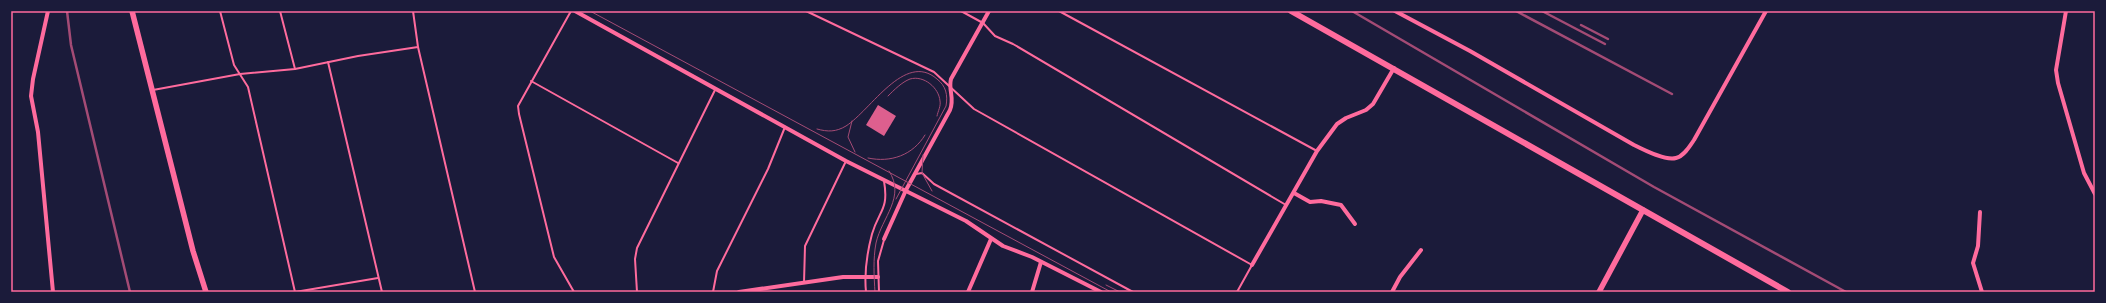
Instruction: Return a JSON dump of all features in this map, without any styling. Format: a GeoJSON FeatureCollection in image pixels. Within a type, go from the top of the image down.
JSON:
{"type":"FeatureCollection","features":[{"type":"Feature","properties":{"kind":"main road"},"geometry":{"type":"LineString","coordinates":[[1291,11],[1788,292]]}},
{"type":"Feature","properties":{"kind":"street"},"geometry":{"type":"LineString","coordinates":[[48,11],[33,78],[31,96],[38,132],[53,292]]}},
{"type":"Feature","properties":{"kind":"street"},"geometry":{"type":"LineString","coordinates":[[132,11],[193,251],[206,292]]}},
{"type":"Feature","properties":{"kind":"street"},"geometry":{"type":"LineString","coordinates":[[575,11],[715,90],[786,126],[846,162],[906,190],[966,221],[1003,246],[1041,262],[1102,292]]}},
{"type":"Feature","properties":{"kind":"street"},"geometry":{"type":"LineString","coordinates":[[884,239],[906,190],[952,105],[953,97],[950,85],[951,79],[989,11]]}},
{"type":"Feature","properties":{"kind":"street"},"geometry":{"type":"LineString","coordinates":[[1395,11],[1470,51],[1648,152],[1674,158],[1684,153],[1694,140],[1766,11]]}},
{"type":"Feature","properties":{"kind":"street"},"geometry":{"type":"LineString","coordinates":[[2066,11],[2056,75],[2089,183],[2095,194]]}},
{"type":"Feature","properties":{"kind":"street"},"geometry":{"type":"LineString","coordinates":[[1252,265],[1317,151],[1333,129],[1342,120],[1366,110],[1373,104],[1394,68]]}},
{"type":"Feature","properties":{"kind":"street"},"geometry":{"type":"LineString","coordinates":[[2089,183],[2095,181]]}},
{"type":"Feature","properties":{"kind":"street"},"geometry":{"type":"LineString","coordinates":[[1294,193],[1310,202],[1321,201],[1341,205],[1355,224]]}},
{"type":"Feature","properties":{"kind":"street"},"geometry":{"type":"LineString","coordinates":[[1599,292],[1643,210]]}},
{"type":"Feature","properties":{"kind":"street"},"geometry":{"type":"LineString","coordinates":[[1980,212],[1978,246],[1973,263],[1982,292]]}},
{"type":"Feature","properties":{"kind":"street"},"geometry":{"type":"LineString","coordinates":[[968,292],[991,239]]}},
{"type":"Feature","properties":{"kind":"street"},"geometry":{"type":"LineString","coordinates":[[1392,292],[1400,277],[1421,250]]}},
{"type":"Feature","properties":{"kind":"street"},"geometry":{"type":"LineString","coordinates":[[1032,292],[1041,262]]}},
{"type":"Feature","properties":{"kind":"street"},"geometry":{"type":"LineString","coordinates":[[739,292],[843,277],[878,277]]}},
{"type":"Feature","properties":{"kind":"street"},"geometry":{"type":"LineString","coordinates":[[782,287],[782,292]]}},
{"type":"Feature","properties":{"kind":"lane"},"geometry":{"type":"LineString","coordinates":[[220,11],[232,60],[248,87],[295,292],[379,278]]}},
{"type":"Feature","properties":{"kind":"lane"},"geometry":{"type":"LineString","coordinates":[[280,11],[295,69]]}},
{"type":"Feature","properties":{"kind":"lane"},"geometry":{"type":"LineString","coordinates":[[413,11],[418,47],[475,292]]}},
{"type":"Feature","properties":{"kind":"lane"},"geometry":{"type":"LineString","coordinates":[[571,11],[518,106],[554,257],[574,292]]}},
{"type":"Feature","properties":{"kind":"lane"},"geometry":{"type":"LineString","coordinates":[[806,11],[906,60],[921,65],[941,77],[950,85],[961,99],[974,109],[1252,265],[1237,292]]}},
{"type":"Feature","properties":{"kind":"lane"},"geometry":{"type":"LineString","coordinates":[[962,11],[983,23],[995,36],[1012,44],[1156,127],[1287,205]]}},
{"type":"Feature","properties":{"kind":"lane"},"geometry":{"type":"LineString","coordinates":[[1059,11],[1317,151]]}},
{"type":"Feature","properties":{"kind":"lane"},"geometry":{"type":"LineString","coordinates":[[152,90],[240,74],[295,69],[358,56],[418,47]]}},
{"type":"Feature","properties":{"kind":"lane"},"geometry":{"type":"LineString","coordinates":[[328,62],[382,292]]}},
{"type":"Feature","properties":{"kind":"lane"},"geometry":{"type":"LineString","coordinates":[[531,81],[678,163]]}},
{"type":"Feature","properties":{"kind":"lane"},"geometry":{"type":"LineString","coordinates":[[637,292],[635,259],[637,248],[715,90]]}},
{"type":"Feature","properties":{"kind":"lane"},"geometry":{"type":"LineString","coordinates":[[712,292],[717,271],[768,169],[786,126]]}},
{"type":"Feature","properties":{"kind":"lane"},"geometry":{"type":"LineString","coordinates":[[804,282],[805,246],[846,162]]}},
{"type":"Feature","properties":{"kind":"lane"},"geometry":{"type":"LineString","coordinates":[[915,174],[922,172],[934,184],[1133,292]]}},
{"type":"Feature","properties":{"kind":"lane"},"geometry":{"type":"LineString","coordinates":[[866,292],[865,278],[867,257],[872,233],[887,197],[884,181]]}},
{"type":"Feature","properties":{"kind":"lane"},"geometry":{"type":"LineString","coordinates":[[879,292],[878,261],[884,239]]}},
{"type":"Feature","properties":{"kind":"building"},"geometry":{"type":"Polygon","coordinates":[[[878,105],[896,116],[884,136],[866,125],[878,105]]]}},
{"type":"Feature","properties":{"kind":"tram line"},"geometry":{"type":"LineString","coordinates":[[590,11],[1111,292]]}},
{"type":"Feature","properties":{"kind":"tram line"},"geometry":{"type":"LineString","coordinates":[[817,129],[832,131],[846,126],[889,86],[901,77],[913,72],[925,72],[937,79],[946,91],[946,106],[896,199]]}},
{"type":"Feature","properties":{"kind":"tram line"},"geometry":{"type":"LineString","coordinates":[[888,96],[907,80],[915,78],[925,81],[934,87],[939,96],[940,105],[937,116]]}},
{"type":"Feature","properties":{"kind":"tram line"},"geometry":{"type":"LineString","coordinates":[[852,121],[848,137],[855,152]]}},
{"type":"Feature","properties":{"kind":"tram line"},"geometry":{"type":"LineString","coordinates":[[868,158],[885,159],[901,156],[914,148],[925,135]]}},
{"type":"Feature","properties":{"kind":"tram line"},"geometry":{"type":"LineString","coordinates":[[923,155],[922,173],[932,191]]}},
{"type":"Feature","properties":{"kind":"tram line"},"geometry":{"type":"LineString","coordinates":[[875,292],[874,261],[876,243],[891,207],[895,190],[894,180],[889,171]]}},
{"type":"Feature","properties":{"kind":"tram line"},"geometry":{"type":"LineString","coordinates":[[1106,285],[1120,292]]}},
{"type":"Feature","properties":{"kind":"railway"},"geometry":{"type":"LineString","coordinates":[[67,11],[71,45],[130,292]]}},
{"type":"Feature","properties":{"kind":"railway"},"geometry":{"type":"LineString","coordinates":[[1352,11],[1654,187],[1846,292]]}},
{"type":"Feature","properties":{"kind":"railway"},"geometry":{"type":"LineString","coordinates":[[1516,11],[1672,94]]}},
{"type":"Feature","properties":{"kind":"railway"},"geometry":{"type":"LineString","coordinates":[[1542,11],[1605,44]]}},
{"type":"Feature","properties":{"kind":"railway"},"geometry":{"type":"LineString","coordinates":[[1581,25],[1608,39]]}}]}
